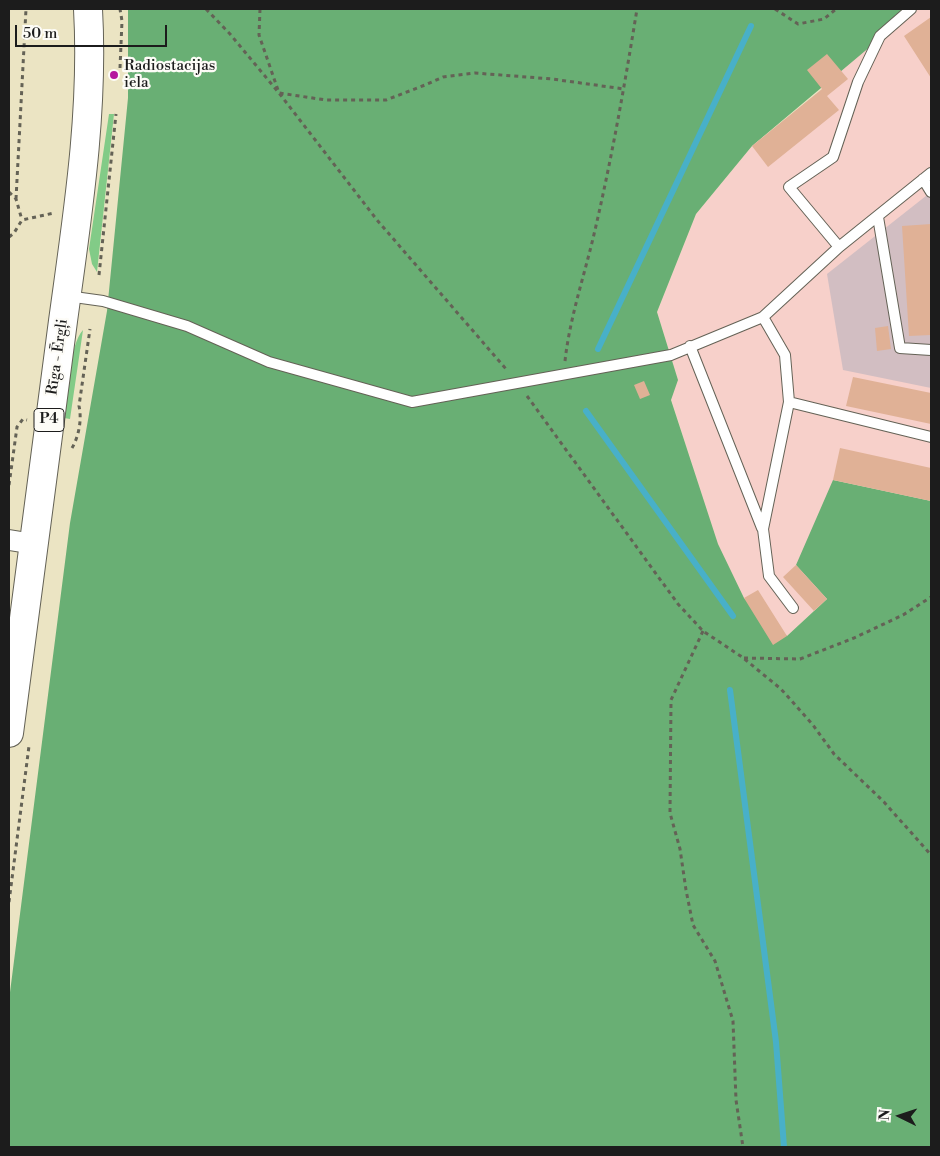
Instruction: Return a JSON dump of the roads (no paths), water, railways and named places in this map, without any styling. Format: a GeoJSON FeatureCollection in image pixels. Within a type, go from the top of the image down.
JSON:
{"type":"FeatureCollection","features":[{"type":"Feature","properties":{"kind":"main road","name":"Rīga - Ērgļi"},"geometry":{"type":"LineString","coordinates":[[9,733],[21,542],[66,296],[81,182],[90,55],[88,9]]}},
{"type":"Feature","properties":{"kind":"lane"},"geometry":{"type":"LineString","coordinates":[[838,247],[789,187],[833,157],[858,82],[880,36],[911,9]]}},
{"type":"Feature","properties":{"kind":"lane"},"geometry":{"type":"LineString","coordinates":[[66,296],[103,301],[177,324],[269,362],[412,402],[671,355],[763,317],[838,247],[927,176],[931,192]]}},
{"type":"Feature","properties":{"kind":"lane"},"geometry":{"type":"LineString","coordinates":[[878,216],[900,348],[931,350]]}},
{"type":"Feature","properties":{"kind":"lane"},"geometry":{"type":"LineString","coordinates":[[762,528],[789,402],[785,356],[763,317]]}},
{"type":"Feature","properties":{"kind":"lane"},"geometry":{"type":"LineString","coordinates":[[690,346],[762,528],[769,576],[793,608]]}},
{"type":"Feature","properties":{"kind":"lane"},"geometry":{"type":"LineString","coordinates":[[789,402],[931,437]]}},
{"type":"Feature","properties":{"kind":"waterway"},"geometry":{"type":"LineString","coordinates":[[598,349],[751,26]]}},
{"type":"Feature","properties":{"kind":"waterway"},"geometry":{"type":"LineString","coordinates":[[586,411],[733,616]]}},
{"type":"Feature","properties":{"kind":"waterway"},"geometry":{"type":"LineString","coordinates":[[730,690],[776,1042],[784,1147]]}},
{"type":"Feature","properties":{"kind":"place","name":"Radiostacijas iela"},"geometry":{"type":"Point","coordinates":[114,75]}}]}
